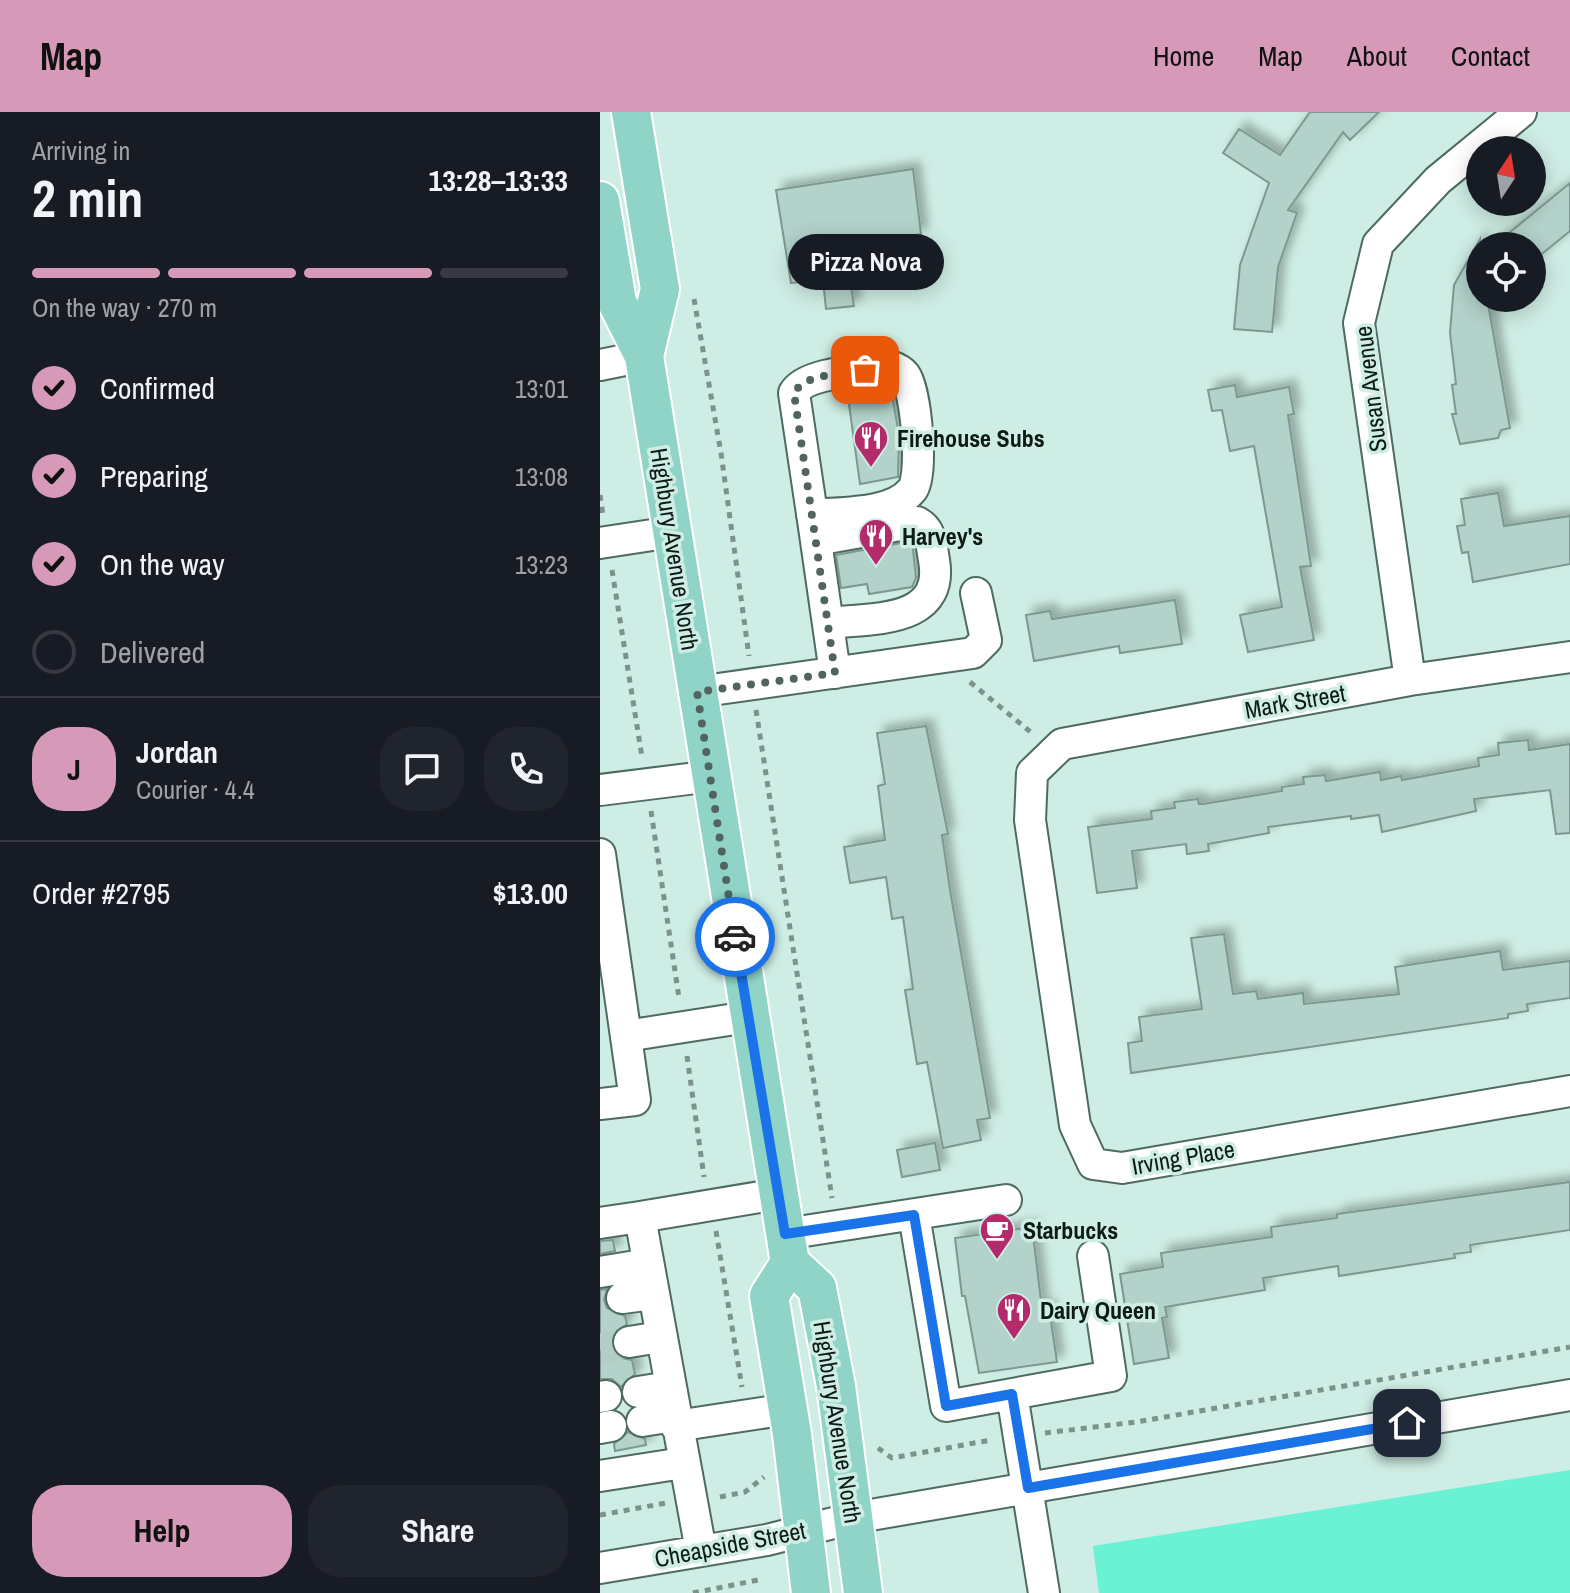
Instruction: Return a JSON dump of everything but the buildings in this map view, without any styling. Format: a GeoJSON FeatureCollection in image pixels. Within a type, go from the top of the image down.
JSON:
{"type":"FeatureCollection","features":[{"type":"Feature","properties":{"kind":"main road","name":"Highbury Avenue North"},"geometry":{"type":"LineString","coordinates":[[631,112],[660,289],[644,356]]}},
{"type":"Feature","properties":{"kind":"main road","name":"Highbury Avenue North"},"geometry":{"type":"LineString","coordinates":[[600,201],[617,302],[644,356],[787,1248],[817,1288],[836,1386],[863,1593]]}},
{"type":"Feature","properties":{"kind":"main road","name":"Highbury Avenue North"},"geometry":{"type":"LineString","coordinates":[[787,1248],[769,1296],[788,1409],[811,1593]]}},
{"type":"Feature","properties":{"kind":"street","name":"Susan Avenue"},"geometry":{"type":"LineString","coordinates":[[1410,680],[1359,323],[1378,244],[1438,180],[1521,112]]}},
{"type":"Feature","properties":{"kind":"street"},"geometry":{"type":"LineString","coordinates":[[600,365],[644,356]]}},
{"type":"Feature","properties":{"kind":"street"},"geometry":{"type":"LineString","coordinates":[[814,528],[882,506],[913,490],[918,478],[919,453],[909,384],[904,374],[890,366],[815,378],[794,393],[835,673]]}},
{"type":"Feature","properties":{"kind":"street"},"geometry":{"type":"LineString","coordinates":[[814,528],[917,522],[927,527],[937,577],[927,601],[914,608],[897,615],[828,623]]}},
{"type":"Feature","properties":{"kind":"street"},"geometry":{"type":"LineString","coordinates":[[606,556],[672,532]]}},
{"type":"Feature","properties":{"kind":"street"},"geometry":{"type":"LineString","coordinates":[[697,692],[754,698],[835,673],[973,653],[986,640],[976,593]]}},
{"type":"Feature","properties":{"kind":"street","name":"Mark Street"},"geometry":{"type":"LineString","coordinates":[[1032,773],[1062,744],[1410,680],[1570,657]]}},
{"type":"Feature","properties":{"kind":"street","name":"Irving Place"},"geometry":{"type":"LineString","coordinates":[[1032,773],[1030,820],[1075,1125],[1093,1164],[1122,1168],[1570,1091]]}},
{"type":"Feature","properties":{"kind":"street"},"geometry":{"type":"LineString","coordinates":[[600,790],[712,776]]}},
{"type":"Feature","properties":{"kind":"street"},"geometry":{"type":"LineString","coordinates":[[600,854],[607,961],[626,1036],[635,1100],[600,1104]]}},
{"type":"Feature","properties":{"kind":"street"},"geometry":{"type":"LineString","coordinates":[[626,1036],[748,1017]]}},
{"type":"Feature","properties":{"kind":"street"},"geometry":{"type":"LineString","coordinates":[[600,1223],[778,1194]]}},
{"type":"Feature","properties":{"kind":"street"},"geometry":{"type":"LineString","coordinates":[[787,1248],[837,1226],[1006,1200]]}},
{"type":"Feature","properties":{"kind":"street"},"geometry":{"type":"LineString","coordinates":[[914,1215],[946,1406],[1111,1376],[1093,1256]]}},
{"type":"Feature","properties":{"kind":"street"},"geometry":{"type":"LineString","coordinates":[[640,1217],[701,1551]]}},
{"type":"Feature","properties":{"kind":"street"},"geometry":{"type":"LineString","coordinates":[[600,1272],[650,1279]]}},
{"type":"Feature","properties":{"kind":"street"},"geometry":{"type":"LineString","coordinates":[[622,1298],[650,1279]]}},
{"type":"Feature","properties":{"kind":"street"},"geometry":{"type":"LineString","coordinates":[[629,1342],[660,1337]]}},
{"type":"Feature","properties":{"kind":"street"},"geometry":{"type":"LineString","coordinates":[[1012,1394],[1044,1593]]}},
{"type":"Feature","properties":{"kind":"street","name":"Cheapside Street"},"geometry":{"type":"LineString","coordinates":[[605,1576],[701,1551],[853,1518],[1570,1395]]}},
{"type":"Feature","properties":{"kind":"street"},"geometry":{"type":"LineString","coordinates":[[640,1406],[747,1417],[788,1409]]}},
{"type":"Feature","properties":{"kind":"street"},"geometry":{"type":"LineString","coordinates":[[600,1476],[683,1463]]}},
{"type":"Feature","properties":{"kind":"path"},"geometry":{"type":"LineString","coordinates":[[721,453],[754,698],[837,1226]]}},
{"type":"Feature","properties":{"kind":"path"},"geometry":{"type":"LineString","coordinates":[[606,556],[647,785],[704,1182]]}},
{"type":"Feature","properties":{"kind":"path"},"geometry":{"type":"LineString","coordinates":[[967,679],[1034,735]]}},
{"type":"Feature","properties":{"kind":"path"},"geometry":{"type":"LineString","coordinates":[[754,698],[771,709]]}},
{"type":"Feature","properties":{"kind":"path"},"geometry":{"type":"LineString","coordinates":[[711,1498],[745,1492],[765,1476],[747,1417],[716,1231]]}},
{"type":"Feature","properties":{"kind":"path"},"geometry":{"type":"LineString","coordinates":[[869,1442],[892,1458],[1019,1435],[1136,1422],[1570,1347]]}},
{"type":"Feature","properties":{"kind":"path"},"geometry":{"type":"LineString","coordinates":[[600,1515],[667,1503]]}},
{"type":"Feature","properties":{"kind":"path"},"geometry":{"type":"LineString","coordinates":[[693,1593],[763,1579]]}},
{"type":"Feature","properties":{"kind":"green space"},"geometry":{"type":"Polygon","coordinates":[[[1570,1470],[1570,1593],[1099,1593],[1093,1546],[1570,1470]]]}},
{"type":"Feature","properties":{"kind":"tunnel"},"geometry":{"type":"LineString","coordinates":[[600,1348],[629,1342]]}},
{"type":"Feature","properties":{"kind":"way so far"},"geometry":{"type":"LineString","coordinates":[[735,937],[697,692],[835,673],[794,393],[797,387],[815,378],[865,370]]}},
{"type":"Feature","properties":{"kind":"place","name":"Pizza Nova"},"geometry":{"type":"Point","coordinates":[865,370]}},
{"type":"Feature","properties":{"kind":"place","name":"Firehouse Subs"},"geometry":{"type":"Point","coordinates":[871,469]}},
{"type":"Feature","properties":{"kind":"place","name":"Harvey's"},"geometry":{"type":"Point","coordinates":[876,567]}},
{"type":"Feature","properties":{"kind":"place","name":"Starbucks"},"geometry":{"type":"Point","coordinates":[997,1261]}},
{"type":"Feature","properties":{"kind":"place","name":"Dairy Queen"},"geometry":{"type":"Point","coordinates":[1014,1341]}},
{"type":"Feature","properties":{"kind":"route"},"geometry":{"type":"LineString","coordinates":[[735,937],[785,1234],[914,1215],[946,1406],[1012,1394],[1028,1488],[1407,1423]]}}]}
